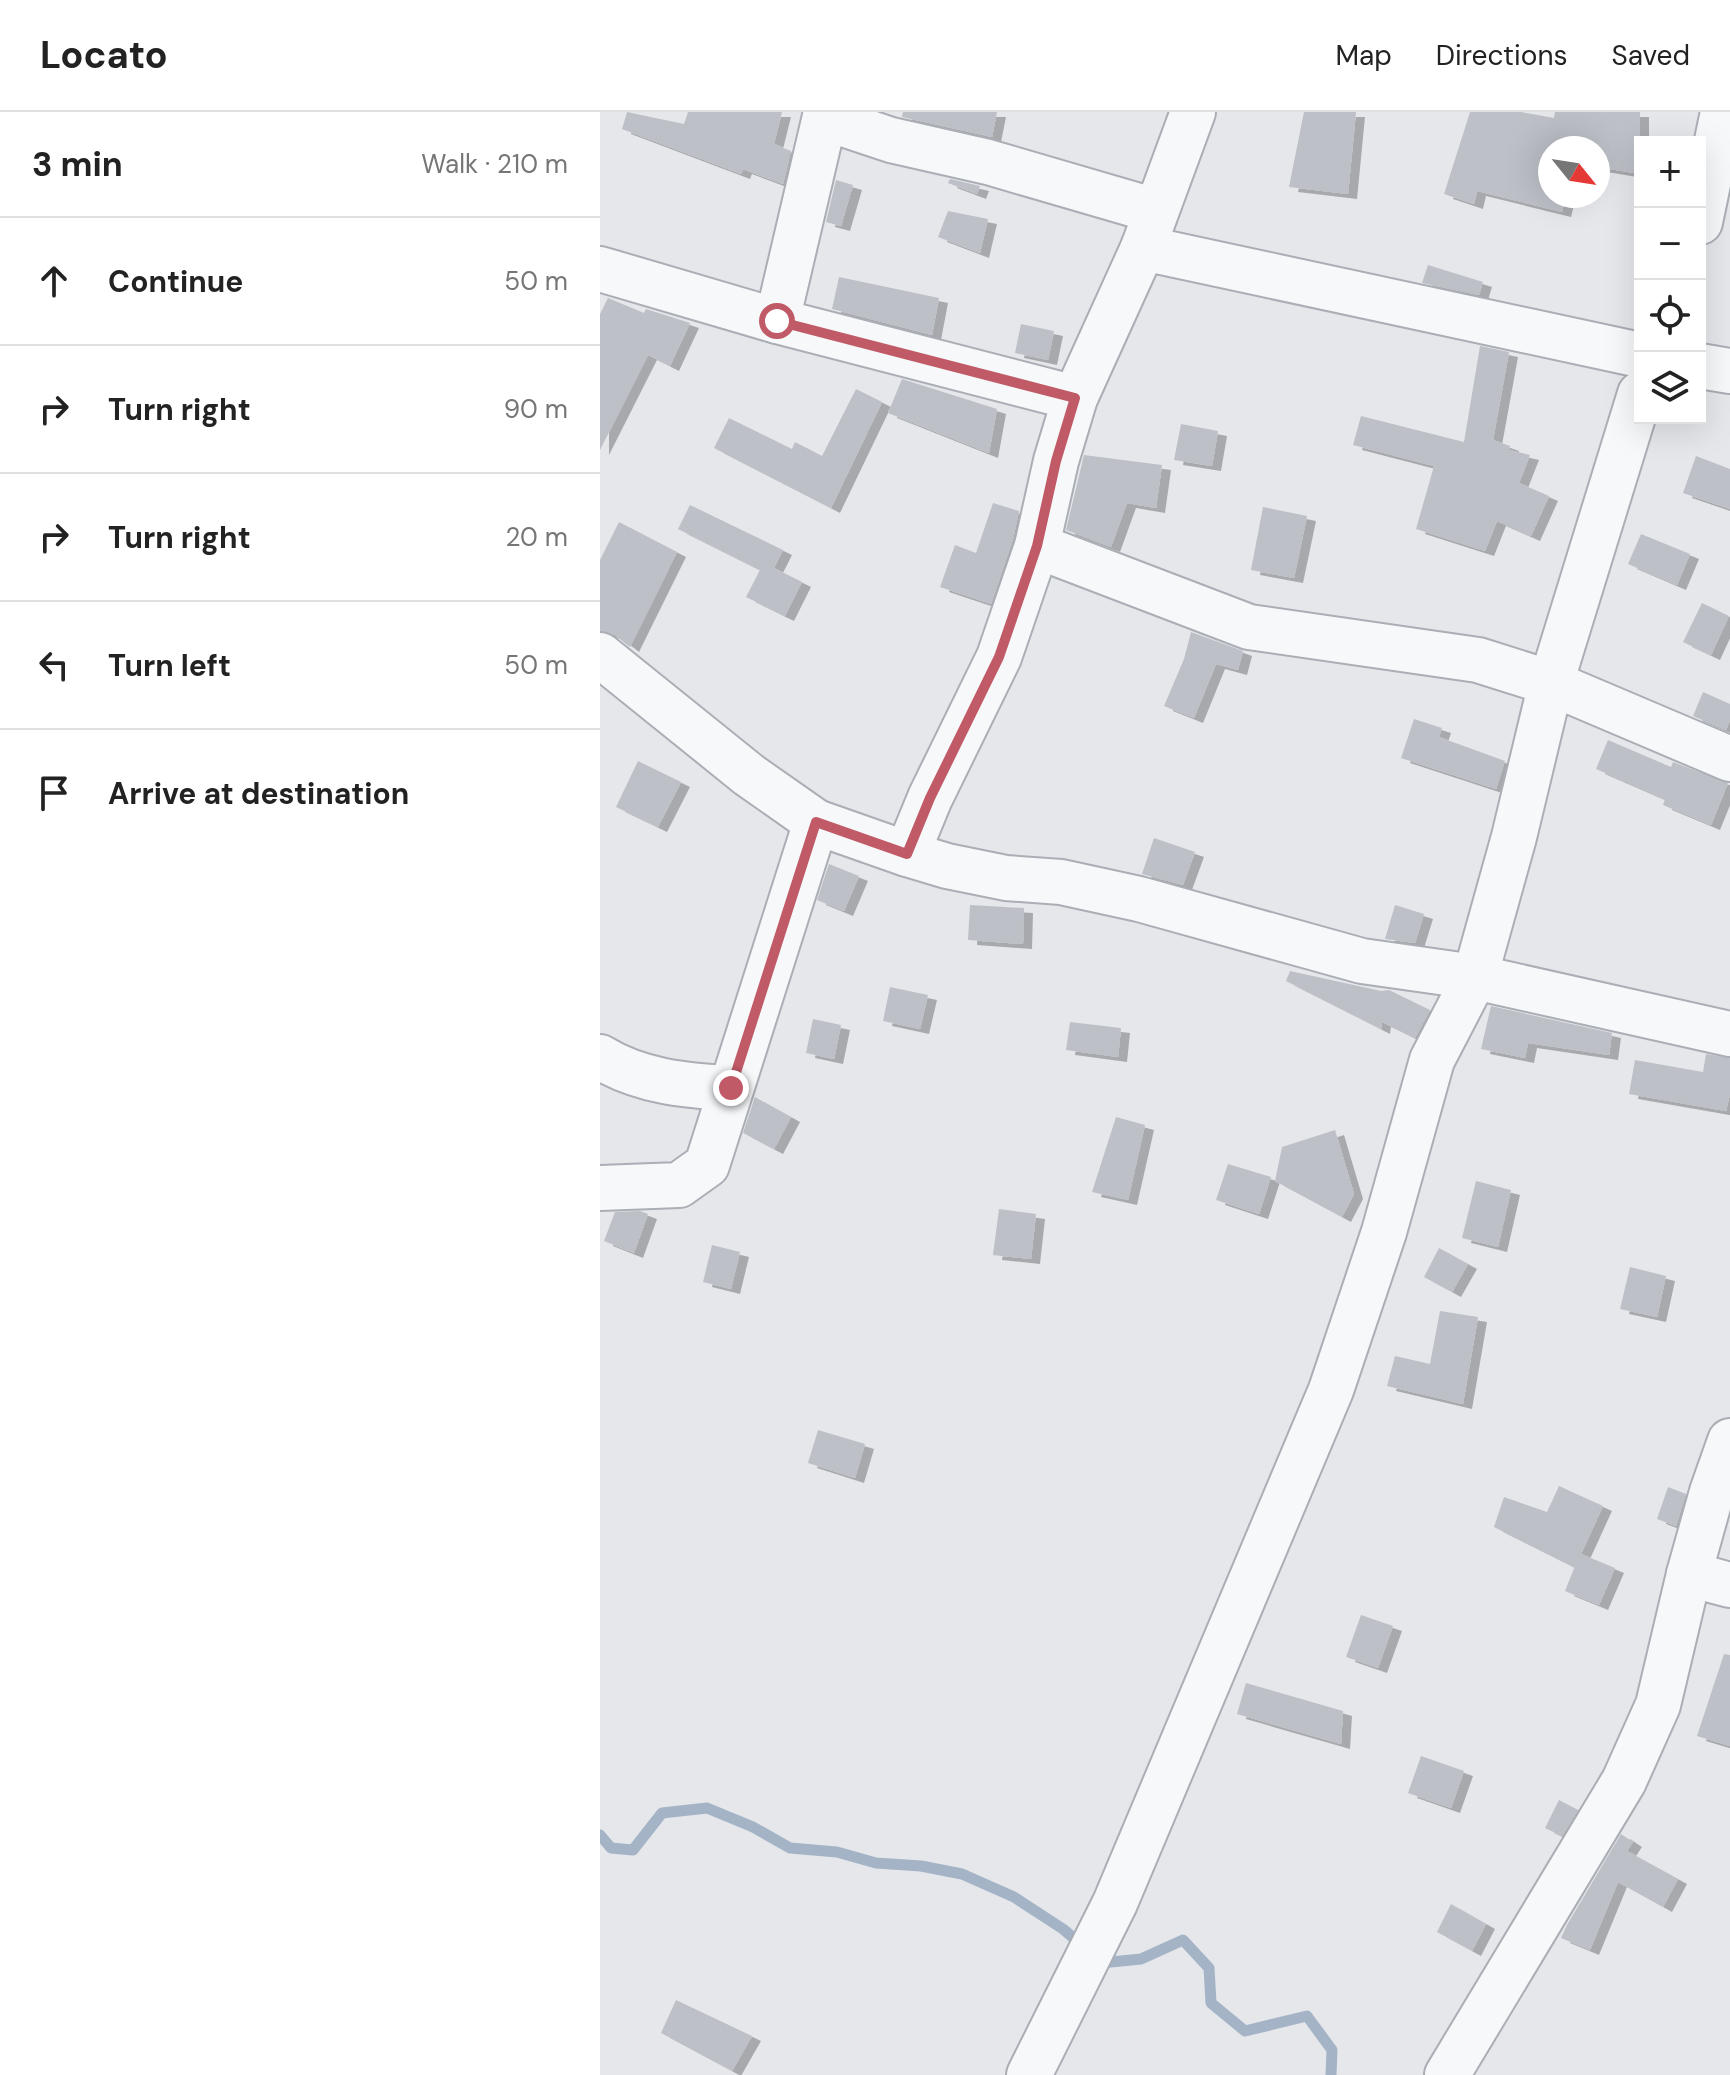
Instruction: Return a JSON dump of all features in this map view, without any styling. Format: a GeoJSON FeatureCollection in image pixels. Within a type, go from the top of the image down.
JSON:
{"type":"FeatureCollection","features":[{"type":"Feature","properties":{"kind":"street"},"geometry":{"type":"LineString","coordinates":[[907,854],[930,798],[999,657],[1037,546],[1056,461],[1075,398],[1149,230],[1193,112]]}},
{"type":"Feature","properties":{"kind":"street"},"geometry":{"type":"LineString","coordinates":[[1703,208],[1723,112]]}},
{"type":"Feature","properties":{"kind":"street"},"geometry":{"type":"LineString","coordinates":[[777,321],[825,115],[891,140],[988,162],[1149,230],[1634,353]]}},
{"type":"Feature","properties":{"kind":"street"},"geometry":{"type":"LineString","coordinates":[[1706,232],[1730,236]]}},
{"type":"Feature","properties":{"kind":"street"},"geometry":{"type":"LineString","coordinates":[[600,269],[777,321],[1075,398]]}},
{"type":"Feature","properties":{"kind":"street"},"geometry":{"type":"LineString","coordinates":[[1706,367],[1730,371]]}},
{"type":"Feature","properties":{"kind":"street"},"geometry":{"type":"LineString","coordinates":[[1029,2075],[1115,1903],[1331,1390],[1384,1232],[1432,1060],[1475,977],[1514,837],[1551,683],[1634,413]]}},
{"type":"Feature","properties":{"kind":"street"},"geometry":{"type":"LineString","coordinates":[[1037,546],[1249,627],[1478,660],[1551,683],[1730,759]]}},
{"type":"Feature","properties":{"kind":"street"},"geometry":{"type":"LineString","coordinates":[[600,655],[749,775],[816,822],[907,854],[991,875],[1061,882],[1139,899],[1362,961],[1475,977],[1730,1034]]}},
{"type":"Feature","properties":{"kind":"street"},"geometry":{"type":"LineString","coordinates":[[600,1188],[679,1185],[707,1165],[816,822]]}},
{"type":"Feature","properties":{"kind":"street"},"geometry":{"type":"LineString","coordinates":[[600,1057],[619,1069],[684,1086],[731,1088]]}},
{"type":"Feature","properties":{"kind":"street"},"geometry":{"type":"LineString","coordinates":[[1447,2075],[1624,1781],[1658,1705],[1710,1580],[1712,1492],[1730,1441]]}},
{"type":"Feature","properties":{"kind":"building"},"geometry":{"type":"Polygon","coordinates":[[[627,112],[684,124],[688,112],[782,112],[774,144],[791,151],[783,184],[743,169],[741,174],[622,129],[627,112]]]}},
{"type":"Feature","properties":{"kind":"building"},"geometry":{"type":"Polygon","coordinates":[[[903,112],[997,112],[992,137],[902,117],[903,112]]]}},
{"type":"Feature","properties":{"kind":"building"},"geometry":{"type":"Polygon","coordinates":[[[1304,112],[1356,112],[1348,194],[1289,187],[1304,112]]]}},
{"type":"Feature","properties":{"kind":"building"},"geometry":{"type":"Polygon","coordinates":[[[1470,112],[1521,112],[1554,118],[1555,112],[1640,112],[1640,136],[1634,136],[1634,173],[1610,169],[1610,136],[1538,136],[1538,206],[1477,191],[1474,204],[1444,194],[1470,112]]]}},
{"type":"Feature","properties":{"kind":"building"},"geometry":{"type":"Polygon","coordinates":[[[950,179],[980,186],[977,194],[948,183],[950,179]]]}},
{"type":"Feature","properties":{"kind":"building"},"geometry":{"type":"Polygon","coordinates":[[[836,180],[853,185],[841,226],[826,222],[836,180]]]}},
{"type":"Feature","properties":{"kind":"building"},"geometry":{"type":"Polygon","coordinates":[[[948,211],[988,219],[980,253],[938,237],[948,211]]]}},
{"type":"Feature","properties":{"kind":"building"},"geometry":{"type":"Polygon","coordinates":[[[1428,265],[1483,282],[1479,295],[1422,283],[1428,265]]]}},
{"type":"Feature","properties":{"kind":"building"},"geometry":{"type":"Polygon","coordinates":[[[839,277],[939,298],[932,335],[832,309],[839,277]]]}},
{"type":"Feature","properties":{"kind":"building"},"geometry":{"type":"Polygon","coordinates":[[[608,298],[644,313],[646,309],[690,323],[670,366],[648,355],[600,450],[600,314],[608,298]]]}},
{"type":"Feature","properties":{"kind":"building"},"geometry":{"type":"Polygon","coordinates":[[[1021,324],[1054,331],[1048,360],[1015,353],[1021,324]]]}},
{"type":"Feature","properties":{"kind":"building"},"geometry":{"type":"Polygon","coordinates":[[[1480,346],[1509,352],[1493,440],[1510,446],[1509,450],[1530,455],[1519,483],[1549,496],[1531,536],[1497,521],[1485,551],[1416,529],[1434,466],[1353,445],[1361,416],[1464,442],[1480,346]]]}},
{"type":"Feature","properties":{"kind":"building"},"geometry":{"type":"Polygon","coordinates":[[[902,379],[997,409],[989,453],[888,413],[902,379]]]}},
{"type":"Feature","properties":{"kind":"building"},"geometry":{"type":"Polygon","coordinates":[[[856,389],[882,402],[831,508],[714,448],[729,418],[792,449],[795,442],[822,456],[856,389]]]}},
{"type":"Feature","properties":{"kind":"building"},"geometry":{"type":"Polygon","coordinates":[[[1181,424],[1218,431],[1212,466],[1174,460],[1181,424]]]}},
{"type":"Feature","properties":{"kind":"building"},"geometry":{"type":"Polygon","coordinates":[[[1084,455],[1162,465],[1156,508],[1127,503],[1111,547],[1066,530],[1084,455]]]}},
{"type":"Feature","properties":{"kind":"building"},"geometry":{"type":"Polygon","coordinates":[[[1696,456],[1730,469],[1730,509],[1683,493],[1696,456]]]}},
{"type":"Feature","properties":{"kind":"building"},"geometry":{"type":"Polygon","coordinates":[[[993,503],[1019,511],[991,604],[940,587],[955,545],[976,553],[993,503]]]}},
{"type":"Feature","properties":{"kind":"building"},"geometry":{"type":"Polygon","coordinates":[[[690,505],[783,550],[774,568],[802,582],[785,616],[746,597],[760,570],[678,529],[690,505]]]}},
{"type":"Feature","properties":{"kind":"building"},"geometry":{"type":"Polygon","coordinates":[[[1263,507],[1307,516],[1294,578],[1251,570],[1263,507]]]}},
{"type":"Feature","properties":{"kind":"building"},"geometry":{"type":"Polygon","coordinates":[[[619,522],[677,552],[630,647],[615,635],[600,631],[600,560],[619,522]]]}},
{"type":"Feature","properties":{"kind":"building"},"geometry":{"type":"Polygon","coordinates":[[[1641,534],[1690,554],[1677,585],[1628,564],[1641,534]]]}},
{"type":"Feature","properties":{"kind":"building"},"geometry":{"type":"Polygon","coordinates":[[[1702,603],[1729,616],[1711,655],[1683,642],[1702,603]]]}},
{"type":"Feature","properties":{"kind":"building"},"geometry":{"type":"Polygon","coordinates":[[[1191,632],[1243,651],[1238,670],[1216,664],[1194,718],[1164,706],[1184,659],[1191,632]]]}},
{"type":"Feature","properties":{"kind":"building"},"geometry":{"type":"Polygon","coordinates":[[[1703,692],[1730,704],[1730,720],[1726,730],[1693,716],[1703,692]]]}},
{"type":"Feature","properties":{"kind":"building"},"geometry":{"type":"Polygon","coordinates":[[[1414,719],[1442,728],[1439,737],[1505,761],[1496,789],[1401,758],[1414,719]]]}},
{"type":"Feature","properties":{"kind":"building"},"geometry":{"type":"Polygon","coordinates":[[[1608,740],[1671,767],[1673,762],[1728,783],[1711,825],[1663,805],[1665,799],[1596,769],[1608,740]]]}},
{"type":"Feature","properties":{"kind":"building"},"geometry":{"type":"Polygon","coordinates":[[[638,761],[681,782],[658,827],[616,807],[638,761]]]}},
{"type":"Feature","properties":{"kind":"building"},"geometry":{"type":"Polygon","coordinates":[[[1154,838],[1195,852],[1183,885],[1142,874],[1154,838]]]}},
{"type":"Feature","properties":{"kind":"building"},"geometry":{"type":"Polygon","coordinates":[[[829,864],[859,876],[844,911],[817,900],[829,864]]]}},
{"type":"Feature","properties":{"kind":"building"},"geometry":{"type":"Polygon","coordinates":[[[970,905],[1024,908],[1023,944],[968,940],[970,905]]]}},
{"type":"Feature","properties":{"kind":"building"},"geometry":{"type":"Polygon","coordinates":[[[1395,905],[1424,914],[1415,943],[1385,939],[1395,905]]]}},
{"type":"Feature","properties":{"kind":"building"},"geometry":{"type":"Polygon","coordinates":[[[1290,971],[1381,991],[1389,990],[1430,1010],[1415,1038],[1382,1022],[1381,1029],[1286,981],[1290,971]]]}},
{"type":"Feature","properties":{"kind":"building"},"geometry":{"type":"Polygon","coordinates":[[[890,987],[928,995],[920,1029],[883,1021],[890,987]]]}},
{"type":"Feature","properties":{"kind":"building"},"geometry":{"type":"Polygon","coordinates":[[[1491,1006],[1612,1033],[1609,1055],[1528,1043],[1525,1058],[1481,1049],[1491,1006]]]}},
{"type":"Feature","properties":{"kind":"building"},"geometry":{"type":"Polygon","coordinates":[[[813,1019],[841,1025],[834,1059],[806,1053],[813,1019]]]}},
{"type":"Feature","properties":{"kind":"building"},"geometry":{"type":"Polygon","coordinates":[[[1070,1022],[1121,1028],[1118,1057],[1066,1050],[1070,1022]]]}},
{"type":"Feature","properties":{"kind":"building"},"geometry":{"type":"Polygon","coordinates":[[[1706,1054],[1730,1058],[1730,1094],[1726,1111],[1629,1094],[1635,1060],[1703,1072],[1706,1054]]]}},
{"type":"Feature","properties":{"kind":"building"},"geometry":{"type":"Polygon","coordinates":[[[755,1097],[791,1117],[774,1149],[743,1133],[755,1097]]]}},
{"type":"Feature","properties":{"kind":"building"},"geometry":{"type":"Polygon","coordinates":[[[1116,1117],[1145,1125],[1128,1200],[1092,1192],[1116,1117]]]}},
{"type":"Feature","properties":{"kind":"building"},"geometry":{"type":"Polygon","coordinates":[[[1335,1130],[1354,1194],[1342,1217],[1275,1181],[1282,1147],[1335,1130]]]}},
{"type":"Feature","properties":{"kind":"building"},"geometry":{"type":"Polygon","coordinates":[[[1228,1164],[1271,1177],[1259,1214],[1216,1200],[1228,1164]]]}},
{"type":"Feature","properties":{"kind":"building"},"geometry":{"type":"Polygon","coordinates":[[[1476,1181],[1511,1190],[1498,1247],[1462,1238],[1476,1181]]]}},
{"type":"Feature","properties":{"kind":"building"},"geometry":{"type":"Polygon","coordinates":[[[999,1209],[1036,1214],[1031,1259],[993,1255],[999,1209]]]}},
{"type":"Feature","properties":{"kind":"building"},"geometry":{"type":"Polygon","coordinates":[[[640,1211],[648,1214],[634,1253],[604,1241],[615,1212],[640,1211]]]}},
{"type":"Feature","properties":{"kind":"building"},"geometry":{"type":"Polygon","coordinates":[[[712,1245],[740,1252],[731,1289],[703,1282],[712,1245]]]}},
{"type":"Feature","properties":{"kind":"building"},"geometry":{"type":"Polygon","coordinates":[[[1439,1248],[1468,1264],[1452,1292],[1424,1277],[1439,1248]]]}},
{"type":"Feature","properties":{"kind":"building"},"geometry":{"type":"Polygon","coordinates":[[[1630,1267],[1666,1276],[1657,1317],[1620,1309],[1630,1267]]]}},
{"type":"Feature","properties":{"kind":"building"},"geometry":{"type":"Polygon","coordinates":[[[1440,1311],[1478,1317],[1463,1404],[1387,1386],[1395,1356],[1430,1364],[1440,1311]]]}},
{"type":"Feature","properties":{"kind":"building"},"geometry":{"type":"Polygon","coordinates":[[[818,1430],[865,1444],[855,1478],[808,1463],[818,1430]]]}},
{"type":"Feature","properties":{"kind":"building"},"geometry":{"type":"Polygon","coordinates":[[[1559,1486],[1603,1506],[1581,1554],[1615,1568],[1599,1605],[1565,1591],[1579,1556],[1574,1567],[1494,1527],[1504,1497],[1547,1512],[1559,1486]]]}},
{"type":"Feature","properties":{"kind":"building"},"geometry":{"type":"Polygon","coordinates":[[[1668,1487],[1686,1494],[1676,1526],[1657,1519],[1668,1487]]]}},
{"type":"Feature","properties":{"kind":"building"},"geometry":{"type":"Polygon","coordinates":[[[1361,1615],[1393,1626],[1378,1668],[1346,1657],[1361,1615]]]}},
{"type":"Feature","properties":{"kind":"building"},"geometry":{"type":"Polygon","coordinates":[[[1724,1654],[1730,1655],[1730,1746],[1697,1736],[1724,1654]]]}},
{"type":"Feature","properties":{"kind":"building"},"geometry":{"type":"Polygon","coordinates":[[[1246,1683],[1343,1711],[1341,1744],[1237,1714],[1246,1683]]]}},
{"type":"Feature","properties":{"kind":"building"},"geometry":{"type":"Polygon","coordinates":[[[1421,1756],[1464,1771],[1451,1808],[1408,1793],[1421,1756]]]}},
{"type":"Feature","properties":{"kind":"building"},"geometry":{"type":"Polygon","coordinates":[[[1559,1800],[1578,1810],[1562,1836],[1545,1828],[1559,1800]]]}},
{"type":"Feature","properties":{"kind":"building"},"geometry":{"type":"Polygon","coordinates":[[[1621,1834],[1633,1842],[1627,1851],[1678,1879],[1663,1907],[1618,1882],[1590,1950],[1561,1938],[1621,1834]]]}},
{"type":"Feature","properties":{"kind":"building"},"geometry":{"type":"Polygon","coordinates":[[[1451,1904],[1486,1924],[1472,1951],[1437,1932],[1451,1904]]]}},
{"type":"Feature","properties":{"kind":"building"},"geometry":{"type":"Polygon","coordinates":[[[676,2000],[752,2036],[732,2071],[661,2033],[676,2000]]]}},
{"type":"Feature","properties":{"kind":"waterway"},"geometry":{"type":"LineString","coordinates":[[600,1835],[611,1848],[633,1850],[662,1813],[707,1808],[753,1827],[790,1848],[837,1852],[876,1863],[921,1866],[962,1874],[1014,1897],[1063,1929],[1084,1947]]}},
{"type":"Feature","properties":{"kind":"waterway"},"geometry":{"type":"LineString","coordinates":[[1097,1959],[1101,1963],[1141,1959],[1183,1940],[1209,1968],[1211,2003],[1245,2031],[1307,2016],[1332,2050],[1331,2075]]}},
{"type":"Feature","properties":{"kind":"route"},"geometry":{"type":"LineString","coordinates":[[731,1088],[816,822],[907,854],[930,798],[999,657],[1037,546],[1056,461],[1075,398],[777,321]]}}]}
